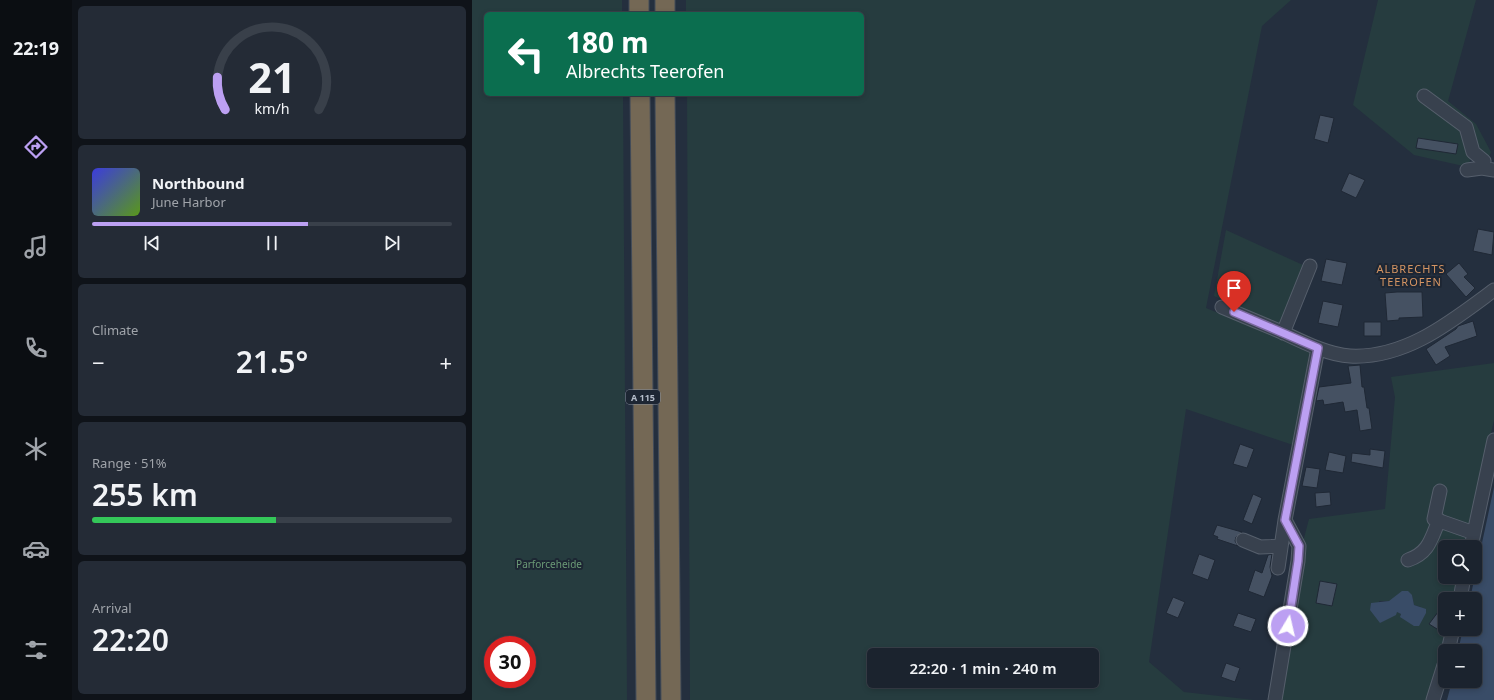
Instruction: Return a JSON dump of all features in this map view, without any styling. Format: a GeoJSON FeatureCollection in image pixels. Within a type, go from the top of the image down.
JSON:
{"type":"FeatureCollection","features":[{"type":"Feature","properties":{"kind":"highway"},"geometry":{"type":"LineString","coordinates":[[639,0],[639,12]]}},
{"type":"Feature","properties":{"kind":"highway"},"geometry":{"type":"LineString","coordinates":[[665,0],[665,12]]}},
{"type":"Feature","properties":{"kind":"highway","name":"A 115"},"geometry":{"type":"LineString","coordinates":[[640,96],[646,700]]}},
{"type":"Feature","properties":{"kind":"highway","name":"A 115"},"geometry":{"type":"LineString","coordinates":[[665,96],[671,700]]}},
{"type":"Feature","properties":{"kind":"street"},"geometry":{"type":"LineString","coordinates":[[1424,96],[1466,127],[1473,152],[1484,161],[1488,169],[1467,170]]}},
{"type":"Feature","properties":{"kind":"street"},"geometry":{"type":"LineString","coordinates":[[1283,333],[1310,266]]}},
{"type":"Feature","properties":{"kind":"street"},"geometry":{"type":"LineString","coordinates":[[1222,307],[1283,333],[1314,349],[1349,356],[1386,354],[1416,342],[1446,324],[1494,290]]}},
{"type":"Feature","properties":{"kind":"street"},"geometry":{"type":"LineString","coordinates":[[1278,568],[1314,349]]}},
{"type":"Feature","properties":{"kind":"street"},"geometry":{"type":"LineString","coordinates":[[1472,540],[1494,440]]}},
{"type":"Feature","properties":{"kind":"street"},"geometry":{"type":"LineString","coordinates":[[1440,491],[1434,518],[1474,533]]}},
{"type":"Feature","properties":{"kind":"street"},"geometry":{"type":"LineString","coordinates":[[1275,700],[1298,561],[1299,546],[1285,520]]}},
{"type":"Feature","properties":{"kind":"street"},"geometry":{"type":"LineString","coordinates":[[1408,560],[1418,557],[1426,549],[1438,520]]}},
{"type":"Feature","properties":{"kind":"street"},"geometry":{"type":"LineString","coordinates":[[1243,540],[1260,547],[1281,546]]}},
{"type":"Feature","properties":{"kind":"street"},"geometry":{"type":"LineString","coordinates":[[1433,700],[1438,684]]}},
{"type":"Feature","properties":{"kind":"green space","name":"Parforceheide"},"geometry":{"type":"Polygon","coordinates":[[[472,0],[622,0],[622,12],[484,12],[484,96],[623,96],[627,700],[472,700],[472,0]]]}},
{"type":"Feature","properties":{"kind":"green space"},"geometry":{"type":"Polygon","coordinates":[[[686,0],[1291,0],[1262,26],[1206,308],[1310,350],[1293,445],[1186,409],[1149,662],[1184,692],[1254,700],[690,700],[687,96],[864,96],[864,12],[686,12],[686,0]]]}},
{"type":"Feature","properties":{"kind":"green space"},"geometry":{"type":"Polygon","coordinates":[[[1378,0],[1476,0],[1448,101],[1476,124],[1491,152],[1487,162],[1471,157],[1468,167],[1414,155],[1353,105],[1378,0]]]}},
{"type":"Feature","properties":{"kind":"green space"},"geometry":{"type":"Polygon","coordinates":[[[1226,230],[1303,265],[1282,325],[1214,296],[1226,230]]]}},
{"type":"Feature","properties":{"kind":"green space"},"geometry":{"type":"Polygon","coordinates":[[[1494,363],[1494,420],[1467,540],[1438,540],[1438,584],[1456,584],[1455,592],[1438,592],[1438,636],[1445,636],[1443,644],[1438,644],[1438,667],[1426,700],[1275,700],[1298,561],[1309,519],[1385,509],[1395,397],[1391,377],[1494,363]],[[1412,595],[1389,601],[1379,601],[1380,623],[1397,612],[1401,614],[1400,616],[1421,607],[1414,605],[1412,595]]]}},
{"type":"Feature","properties":{"kind":"water"},"geometry":{"type":"Polygon","coordinates":[[[1494,487],[1494,700],[1447,700],[1450,688],[1482,688],[1482,644],[1460,644],[1461,636],[1482,636],[1482,592],[1472,592],[1473,584],[1482,584],[1482,543],[1494,487]]]}},
{"type":"Feature","properties":{"kind":"water"},"geometry":{"type":"Polygon","coordinates":[[[1402,591],[1408,591],[1412,595],[1414,605],[1426,609],[1426,613],[1419,626],[1414,626],[1400,617],[1401,614],[1397,612],[1396,615],[1380,623],[1370,610],[1371,603],[1389,601],[1402,591]]]}},
{"type":"Feature","properties":{"kind":"building"},"geometry":{"type":"Polygon","coordinates":[[[1320,115],[1334,118],[1328,143],[1314,139],[1320,115]]]}},
{"type":"Feature","properties":{"kind":"building"},"geometry":{"type":"Polygon","coordinates":[[[1418,138],[1458,144],[1456,154],[1416,148],[1418,138]]]}},
{"type":"Feature","properties":{"kind":"building"},"geometry":{"type":"Polygon","coordinates":[[[1349,173],[1365,180],[1356,198],[1341,191],[1349,173]]]}},
{"type":"Feature","properties":{"kind":"building"},"geometry":{"type":"Polygon","coordinates":[[[1478,229],[1494,232],[1492,255],[1473,251],[1478,229]]]}},
{"type":"Feature","properties":{"kind":"building"},"geometry":{"type":"Polygon","coordinates":[[[1326,259],[1347,263],[1342,285],[1321,281],[1326,259]]]}},
{"type":"Feature","properties":{"kind":"building"},"geometry":{"type":"Polygon","coordinates":[[[1459,263],[1468,274],[1464,277],[1475,288],[1466,297],[1446,274],[1459,263]]]}},
{"type":"Feature","properties":{"kind":"building"},"geometry":{"type":"Polygon","coordinates":[[[1422,292],[1423,317],[1399,318],[1399,320],[1387,321],[1385,293],[1422,292]]]}},
{"type":"Feature","properties":{"kind":"building"},"geometry":{"type":"Polygon","coordinates":[[[1323,301],[1343,305],[1338,327],[1318,323],[1323,301]]]}},
{"type":"Feature","properties":{"kind":"building"},"geometry":{"type":"Polygon","coordinates":[[[1473,321],[1477,336],[1445,347],[1450,356],[1436,365],[1426,349],[1456,329],[1458,326],[1473,321]]]}},
{"type":"Feature","properties":{"kind":"building"},"geometry":{"type":"Polygon","coordinates":[[[1364,322],[1381,322],[1381,336],[1364,336],[1364,322]]]}},
{"type":"Feature","properties":{"kind":"building"},"geometry":{"type":"Polygon","coordinates":[[[1360,365],[1362,387],[1364,387],[1367,408],[1369,408],[1372,429],[1360,431],[1357,410],[1345,412],[1343,402],[1324,405],[1323,400],[1316,401],[1319,387],[1351,383],[1348,366],[1360,365]]]}},
{"type":"Feature","properties":{"kind":"building"},"geometry":{"type":"Polygon","coordinates":[[[1240,444],[1254,449],[1247,468],[1233,464],[1240,444]]]}},
{"type":"Feature","properties":{"kind":"building"},"geometry":{"type":"Polygon","coordinates":[[[1370,449],[1385,451],[1383,468],[1351,462],[1352,453],[1370,455],[1370,449]]]}},
{"type":"Feature","properties":{"kind":"building"},"geometry":{"type":"Polygon","coordinates":[[[1329,452],[1346,456],[1343,473],[1325,470],[1329,452]]]}},
{"type":"Feature","properties":{"kind":"building"},"geometry":{"type":"Polygon","coordinates":[[[1306,467],[1320,469],[1317,488],[1302,486],[1306,467]]]}},
{"type":"Feature","properties":{"kind":"building"},"geometry":{"type":"Polygon","coordinates":[[[1330,492],[1331,505],[1316,507],[1315,493],[1330,492]]]}},
{"type":"Feature","properties":{"kind":"building"},"geometry":{"type":"Polygon","coordinates":[[[1253,494],[1262,498],[1252,524],[1243,520],[1253,494]]]}},
{"type":"Feature","properties":{"kind":"building"},"geometry":{"type":"Polygon","coordinates":[[[1217,525],[1242,532],[1236,537],[1235,541],[1238,546],[1217,539],[1218,537],[1213,535],[1217,525]]]}},
{"type":"Feature","properties":{"kind":"building"},"geometry":{"type":"Polygon","coordinates":[[[1199,554],[1215,560],[1208,580],[1192,574],[1199,554]]]}},
{"type":"Feature","properties":{"kind":"building"},"geometry":{"type":"Polygon","coordinates":[[[1272,554],[1270,567],[1272,576],[1264,597],[1248,591],[1255,570],[1262,573],[1268,555],[1272,554]]]}},
{"type":"Feature","properties":{"kind":"building"},"geometry":{"type":"Polygon","coordinates":[[[1320,581],[1337,584],[1332,606],[1316,603],[1320,581]]]}},
{"type":"Feature","properties":{"kind":"building"},"geometry":{"type":"Polygon","coordinates":[[[1173,597],[1185,602],[1178,618],[1166,613],[1173,597]]]}},
{"type":"Feature","properties":{"kind":"building"},"geometry":{"type":"Polygon","coordinates":[[[1438,612],[1438,628],[1437,629],[1429,624],[1438,612]]]}},
{"type":"Feature","properties":{"kind":"building"},"geometry":{"type":"Polygon","coordinates":[[[1238,613],[1256,619],[1251,632],[1233,626],[1238,613]]]}},
{"type":"Feature","properties":{"kind":"building"},"geometry":{"type":"Polygon","coordinates":[[[1226,663],[1240,668],[1235,682],[1221,677],[1226,663]]]}},
{"type":"Feature","properties":{"kind":"district","name":"ALBRECHTS TEEROFEN"},"geometry":{"type":"Point","coordinates":[1411,274]}},
{"type":"Feature","properties":{"kind":"route"},"geometry":{"type":"LineString","coordinates":[[1234,312],[1318,348],[1285,520],[1299,546],[1288,626]]}}]}
